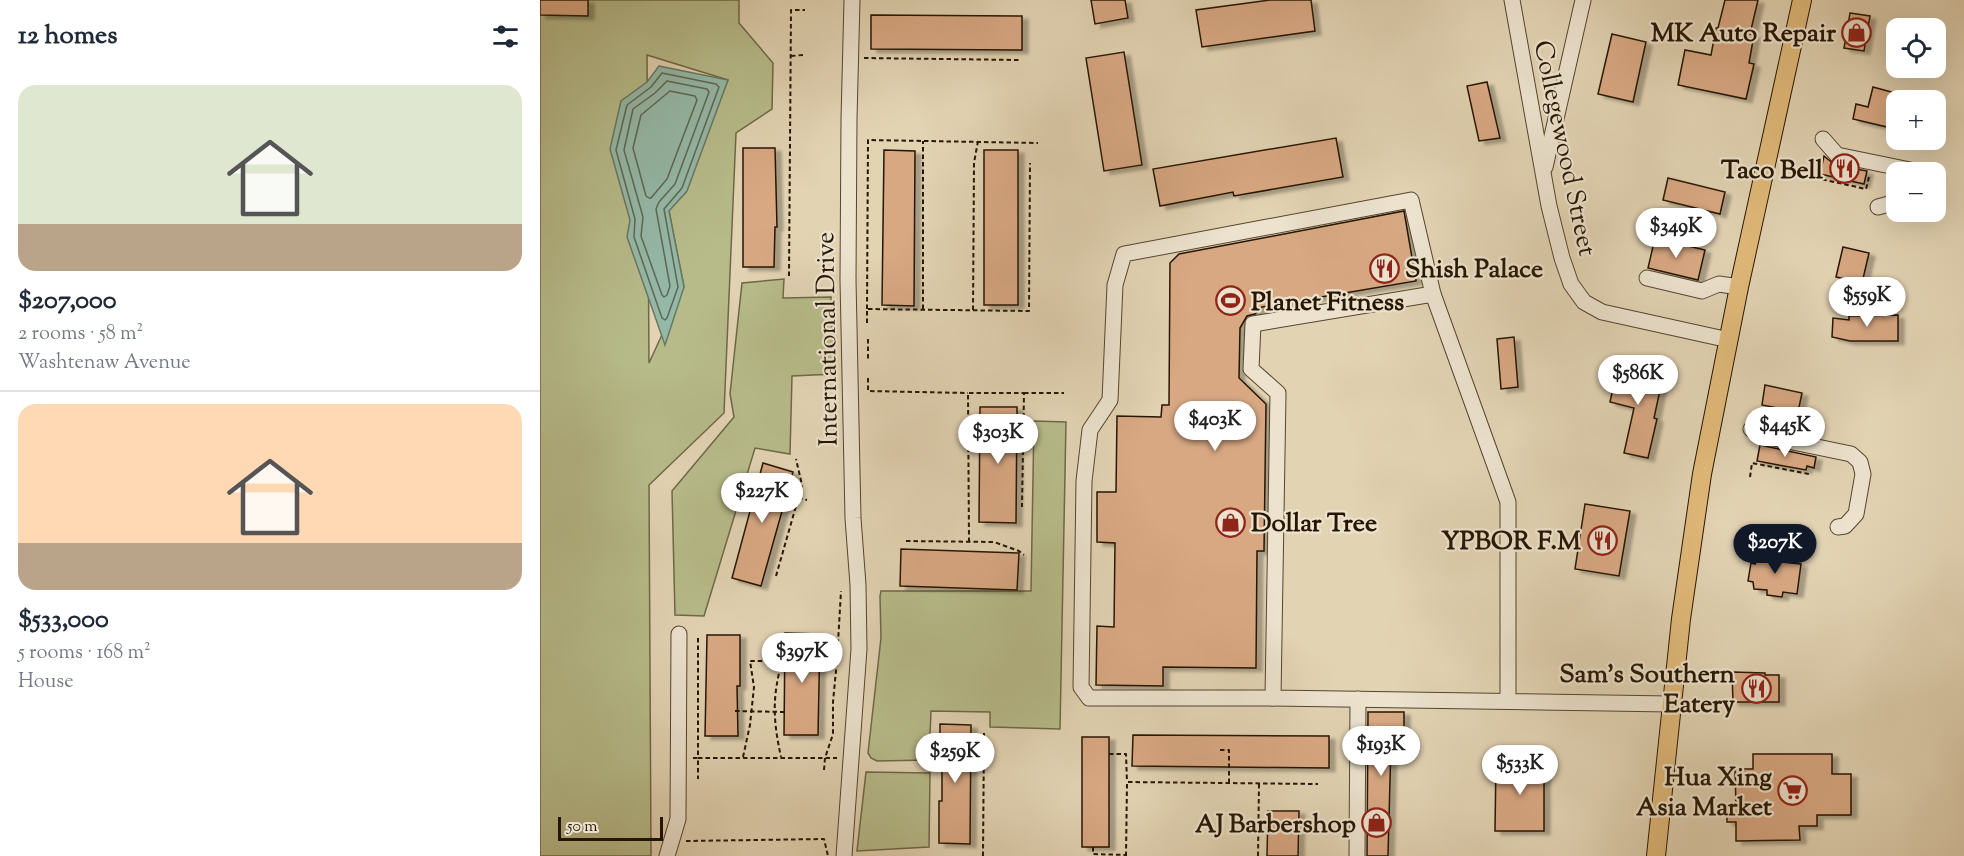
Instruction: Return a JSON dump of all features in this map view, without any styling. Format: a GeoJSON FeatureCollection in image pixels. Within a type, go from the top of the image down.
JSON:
{"type":"FeatureCollection","features":[{"type":"Feature","properties":{"kind":"main road"},"geometry":{"type":"LineString","coordinates":[[1656,856],[1671,704],[1693,529],[1704,463],[1739,287],[1802,0]]}},
{"type":"Feature","properties":{"kind":"street","name":"International Drive"},"geometry":{"type":"LineString","coordinates":[[844,856],[859,649],[858,585],[853,518],[848,280],[852,0]]}},
{"type":"Feature","properties":{"kind":"street","name":"Collegewood Street"},"geometry":{"type":"LineString","coordinates":[[1512,0],[1549,206],[1571,284],[1584,302],[1602,312],[1729,340]]}},
{"type":"Feature","properties":{"kind":"street"},"geometry":{"type":"LineString","coordinates":[[1544,175],[1583,0]]}},
{"type":"Feature","properties":{"kind":"street"},"geometry":{"type":"LineString","coordinates":[[1823,146],[1837,155],[1886,165]]}},
{"type":"Feature","properties":{"kind":"street"},"geometry":{"type":"LineString","coordinates":[[1508,701],[1508,502],[1433,294],[1411,200],[1124,254],[1115,285],[1110,400],[1090,430],[1084,481],[1082,687],[1089,698],[1273,698],[1671,704]]}},
{"type":"Feature","properties":{"kind":"street"},"geometry":{"type":"LineString","coordinates":[[1878,207],[1886,205]]}},
{"type":"Feature","properties":{"kind":"street"},"geometry":{"type":"LineString","coordinates":[[1647,278],[1702,291],[1719,284],[1739,287]]}},
{"type":"Feature","properties":{"kind":"street"},"geometry":{"type":"LineString","coordinates":[[1273,698],[1278,393],[1251,369],[1253,324],[1433,294]]}},
{"type":"Feature","properties":{"kind":"street"},"geometry":{"type":"LineString","coordinates":[[1751,429],[1759,435],[1851,454],[1856,458],[1863,468],[1863,474],[1856,514],[1845,526],[1838,527]]}},
{"type":"Feature","properties":{"kind":"street"},"geometry":{"type":"LineString","coordinates":[[667,856],[678,819],[679,634]]}},
{"type":"Feature","properties":{"kind":"street"},"geometry":{"type":"LineString","coordinates":[[1357,856],[1358,699]]}},
{"type":"Feature","properties":{"kind":"path"},"geometry":{"type":"LineString","coordinates":[[789,276],[791,10],[805,10]]}},
{"type":"Feature","properties":{"kind":"path"},"geometry":{"type":"LineString","coordinates":[[791,56],[803,55]]}},
{"type":"Feature","properties":{"kind":"path"},"geometry":{"type":"LineString","coordinates":[[860,58],[1020,60]]}},
{"type":"Feature","properties":{"kind":"path"},"geometry":{"type":"LineString","coordinates":[[867,323],[866,140],[1038,143]]}},
{"type":"Feature","properties":{"kind":"path"},"geometry":{"type":"LineString","coordinates":[[923,141],[923,309]]}},
{"type":"Feature","properties":{"kind":"path"},"geometry":{"type":"LineString","coordinates":[[973,310],[974,163],[978,141]]}},
{"type":"Feature","properties":{"kind":"path"},"geometry":{"type":"LineString","coordinates":[[1818,178],[1823,146]]}},
{"type":"Feature","properties":{"kind":"path"},"geometry":{"type":"LineString","coordinates":[[867,309],[1029,310],[1030,163]]}},
{"type":"Feature","properties":{"kind":"path"},"geometry":{"type":"LineString","coordinates":[[1793,173],[1866,189],[1869,177]]}},
{"type":"Feature","properties":{"kind":"path"},"geometry":{"type":"LineString","coordinates":[[868,339],[868,361]]}},
{"type":"Feature","properties":{"kind":"path"},"geometry":{"type":"LineString","coordinates":[[868,378],[868,391],[1064,393]]}},
{"type":"Feature","properties":{"kind":"path"},"geometry":{"type":"LineString","coordinates":[[968,393],[969,542]]}},
{"type":"Feature","properties":{"kind":"path"},"geometry":{"type":"LineString","coordinates":[[1022,507],[1024,393]]}},
{"type":"Feature","properties":{"kind":"path"},"geometry":{"type":"LineString","coordinates":[[776,576],[802,485],[796,459]]}},
{"type":"Feature","properties":{"kind":"path"},"geometry":{"type":"LineString","coordinates":[[1750,477],[1752,463],[1809,474]]}},
{"type":"Feature","properties":{"kind":"path"},"geometry":{"type":"LineString","coordinates":[[798,498],[807,500]]}},
{"type":"Feature","properties":{"kind":"path"},"geometry":{"type":"LineString","coordinates":[[906,541],[994,542],[1024,555]]}},
{"type":"Feature","properties":{"kind":"path"},"geometry":{"type":"LineString","coordinates":[[825,770],[825,758],[832,734],[841,591]]}},
{"type":"Feature","properties":{"kind":"path"},"geometry":{"type":"LineString","coordinates":[[698,638],[698,780]]}},
{"type":"Feature","properties":{"kind":"path"},"geometry":{"type":"LineString","coordinates":[[743,757],[754,687],[750,661],[782,661],[776,681],[773,712],[774,728],[781,757]]}},
{"type":"Feature","properties":{"kind":"path"},"geometry":{"type":"LineString","coordinates":[[735,711],[784,712]]}},
{"type":"Feature","properties":{"kind":"path"},"geometry":{"type":"LineString","coordinates":[[983,856],[984,733]]}},
{"type":"Feature","properties":{"kind":"path"},"geometry":{"type":"LineString","coordinates":[[1220,750],[1229,750],[1229,784]]}},
{"type":"Feature","properties":{"kind":"path"},"geometry":{"type":"LineString","coordinates":[[1093,847],[1092,854],[1126,855],[1126,754],[1109,754]]}},
{"type":"Feature","properties":{"kind":"path"},"geometry":{"type":"LineString","coordinates":[[691,758],[840,758]]}},
{"type":"Feature","properties":{"kind":"path"},"geometry":{"type":"LineString","coordinates":[[1127,783],[1318,784]]}},
{"type":"Feature","properties":{"kind":"path"},"geometry":{"type":"LineString","coordinates":[[1258,856],[1259,784]]}},
{"type":"Feature","properties":{"kind":"path"},"geometry":{"type":"LineString","coordinates":[[683,841],[824,839],[828,856]]}},
{"type":"Feature","properties":{"kind":"shaded area"},"geometry":{"type":"Polygon","coordinates":[[[540,0],[739,0],[739,23],[773,63],[772,109],[736,133],[724,413],[649,485],[651,856],[540,856],[540,0]],[[647,55],[649,363],[684,287],[669,211],[728,80],[647,55]]]}},
{"type":"Feature","properties":{"kind":"shaded area"},"geometry":{"type":"Polygon","coordinates":[[[784,279],[783,298],[831,297],[834,374],[792,376],[790,454],[755,448],[704,616],[675,615],[672,491],[734,417],[730,394],[742,283],[784,279]]]}},
{"type":"Feature","properties":{"kind":"shaded area"},"geometry":{"type":"Polygon","coordinates":[[[1034,421],[1066,422],[1060,729],[990,727],[990,712],[931,711],[929,760],[877,761],[868,753],[881,638],[881,591],[1031,591],[1034,421]]]}},
{"type":"Feature","properties":{"kind":"shaded area"},"geometry":{"type":"Polygon","coordinates":[[[866,772],[930,773],[929,847],[857,851],[866,772]]]}},
{"type":"Feature","properties":{"kind":"water"},"geometry":{"type":"Polygon","coordinates":[[[659,66],[728,80],[687,191],[669,211],[684,287],[665,345],[627,237],[630,220],[610,149],[621,101],[647,82],[659,66]]]}},
{"type":"Feature","properties":{"kind":"building"},"geometry":{"type":"Polygon","coordinates":[[[540,0],[588,0],[588,16],[540,15],[540,0]]]}},
{"type":"Feature","properties":{"kind":"building"},"geometry":{"type":"Polygon","coordinates":[[[1091,0],[1125,0],[1128,18],[1095,24],[1091,0]]]}},
{"type":"Feature","properties":{"kind":"building"},"geometry":{"type":"Polygon","coordinates":[[[1270,0],[1311,0],[1315,31],[1202,47],[1196,10],[1270,0]]]}},
{"type":"Feature","properties":{"kind":"building"},"geometry":{"type":"Polygon","coordinates":[[[1725,0],[1758,0],[1750,34],[1754,35],[1749,63],[1754,64],[1746,99],[1678,85],[1685,50],[1711,55],[1716,28],[1718,28],[1725,0]]]}},
{"type":"Feature","properties":{"kind":"building","name":"MK Auto Repair"},"geometry":{"type":"Polygon","coordinates":[[[1850,13],[1870,16],[1864,51],[1844,48],[1850,13]]]}},
{"type":"Feature","properties":{"kind":"building"},"geometry":{"type":"Polygon","coordinates":[[[871,15],[1022,16],[1022,50],[871,49],[871,15]]]}},
{"type":"Feature","properties":{"kind":"building"},"geometry":{"type":"Polygon","coordinates":[[[1612,34],[1646,42],[1633,102],[1598,94],[1612,34]]]}},
{"type":"Feature","properties":{"kind":"building"},"geometry":{"type":"Polygon","coordinates":[[[1124,52],[1142,165],[1104,171],[1086,58],[1124,52]]]}},
{"type":"Feature","properties":{"kind":"building"},"geometry":{"type":"Polygon","coordinates":[[[1487,82],[1500,138],[1479,141],[1467,86],[1487,82]]]}},
{"type":"Feature","properties":{"kind":"building"},"geometry":{"type":"Polygon","coordinates":[[[1873,87],[1886,91],[1886,127],[1853,119],[1856,104],[1868,107],[1873,87]]]}},
{"type":"Feature","properties":{"kind":"building"},"geometry":{"type":"Polygon","coordinates":[[[1336,138],[1343,177],[1234,196],[1233,192],[1160,206],[1153,169],[1336,138]]]}},
{"type":"Feature","properties":{"kind":"building"},"geometry":{"type":"Polygon","coordinates":[[[743,148],[775,148],[777,227],[775,227],[774,267],[743,267],[743,148]]]}},
{"type":"Feature","properties":{"kind":"building"},"geometry":{"type":"Polygon","coordinates":[[[884,150],[915,151],[914,306],[882,305],[884,150]]]}},
{"type":"Feature","properties":{"kind":"building"},"geometry":{"type":"Polygon","coordinates":[[[984,150],[1018,150],[1018,305],[984,305],[984,150]]]}},
{"type":"Feature","properties":{"kind":"building","name":"Taco Bell"},"geometry":{"type":"Polygon","coordinates":[[[1824,156],[1835,165],[1867,171],[1864,184],[1820,174],[1824,156]]]}},
{"type":"Feature","properties":{"kind":"building"},"geometry":{"type":"Polygon","coordinates":[[[1668,178],[1725,192],[1720,214],[1663,200],[1668,178]]]}},
{"type":"Feature","properties":{"kind":"building"},"geometry":{"type":"Polygon","coordinates":[[[1404,211],[1416,281],[1262,307],[1255,314],[1247,316],[1240,328],[1239,378],[1266,404],[1264,551],[1257,551],[1256,668],[1163,667],[1163,686],[1096,685],[1097,626],[1114,627],[1115,543],[1097,542],[1097,492],[1116,492],[1117,416],[1161,417],[1162,405],[1169,405],[1170,263],[1179,254],[1404,211]]]}},
{"type":"Feature","properties":{"kind":"building"},"geometry":{"type":"Polygon","coordinates":[[[1655,238],[1705,250],[1698,280],[1648,268],[1655,238]]]}},
{"type":"Feature","properties":{"kind":"building"},"geometry":{"type":"Polygon","coordinates":[[[1843,247],[1869,253],[1862,283],[1836,277],[1843,247]]]}},
{"type":"Feature","properties":{"kind":"building"},"geometry":{"type":"Polygon","coordinates":[[[1898,315],[1898,341],[1850,341],[1832,337],[1833,318],[1849,320],[1849,316],[1898,315]]]}},
{"type":"Feature","properties":{"kind":"building"},"geometry":{"type":"Polygon","coordinates":[[[1514,337],[1518,387],[1501,389],[1497,339],[1514,337]]]}},
{"type":"Feature","properties":{"kind":"building"},"geometry":{"type":"Polygon","coordinates":[[[1618,365],[1663,376],[1654,418],[1657,419],[1648,458],[1624,453],[1634,408],[1610,402],[1618,365]]]}},
{"type":"Feature","properties":{"kind":"building"},"geometry":{"type":"Polygon","coordinates":[[[1765,385],[1802,393],[1798,412],[1762,405],[1765,385]]]}},
{"type":"Feature","properties":{"kind":"building"},"geometry":{"type":"Polygon","coordinates":[[[980,407],[1017,407],[1016,523],[979,522],[980,407]]]}},
{"type":"Feature","properties":{"kind":"building"},"geometry":{"type":"Polygon","coordinates":[[[1760,445],[1816,457],[1814,468],[1807,466],[1806,470],[1757,461],[1760,445]]]}},
{"type":"Feature","properties":{"kind":"building"},"geometry":{"type":"Polygon","coordinates":[[[763,463],[793,472],[761,586],[732,578],[763,463]]]}},
{"type":"Feature","properties":{"kind":"building","name":"YPBOR F.M"},"geometry":{"type":"Polygon","coordinates":[[[1585,504],[1630,511],[1619,576],[1575,569],[1585,504]]]}},
{"type":"Feature","properties":{"kind":"building"},"geometry":{"type":"Polygon","coordinates":[[[901,549],[1019,553],[1017,590],[900,586],[901,549]]]}},
{"type":"Feature","properties":{"kind":"building"},"geometry":{"type":"Polygon","coordinates":[[[1762,552],[1782,555],[1782,562],[1801,564],[1797,594],[1783,592],[1782,597],[1767,595],[1767,590],[1754,589],[1753,582],[1748,581],[1751,563],[1755,564],[1757,559],[1762,559],[1762,552]]]}},
{"type":"Feature","properties":{"kind":"building"},"geometry":{"type":"Polygon","coordinates":[[[785,633],[820,634],[818,735],[784,735],[785,633]]]}},
{"type":"Feature","properties":{"kind":"building"},"geometry":{"type":"Polygon","coordinates":[[[707,635],[740,635],[740,686],[737,686],[738,736],[705,736],[707,635]]]}},
{"type":"Feature","properties":{"kind":"building","name":"Sam's Southern Eatery"},"geometry":{"type":"Polygon","coordinates":[[[1732,672],[1779,675],[1779,702],[1733,702],[1732,672]]]}},
{"type":"Feature","properties":{"kind":"building"},"geometry":{"type":"Polygon","coordinates":[[[1368,712],[1404,712],[1404,743],[1391,743],[1388,856],[1367,856],[1368,712]]]}},
{"type":"Feature","properties":{"kind":"building"},"geometry":{"type":"Polygon","coordinates":[[[940,724],[971,725],[970,844],[939,843],[939,801],[942,801],[940,724]]]}},
{"type":"Feature","properties":{"kind":"building"},"geometry":{"type":"Polygon","coordinates":[[[1133,735],[1329,736],[1329,768],[1132,766],[1133,735]]]}},
{"type":"Feature","properties":{"kind":"building"},"geometry":{"type":"Polygon","coordinates":[[[1082,737],[1109,737],[1109,847],[1082,847],[1082,737]]]}},
{"type":"Feature","properties":{"kind":"building","name":"Hua Xing Asia Market"},"geometry":{"type":"Polygon","coordinates":[[[1753,754],[1832,754],[1832,774],[1851,774],[1851,815],[1817,815],[1817,826],[1799,826],[1800,840],[1736,841],[1736,822],[1727,822],[1727,809],[1736,808],[1735,769],[1753,769],[1753,754]]]}},
{"type":"Feature","properties":{"kind":"building"},"geometry":{"type":"Polygon","coordinates":[[[1496,761],[1544,761],[1544,831],[1495,831],[1496,761]]]}},
{"type":"Feature","properties":{"kind":"building"},"geometry":{"type":"Polygon","coordinates":[[[1268,811],[1299,811],[1298,856],[1267,856],[1268,811]]]}},
{"type":"Feature","properties":{"kind":"place","name":"MK Auto Repair"},"geometry":{"type":"Point","coordinates":[1857,32]}},
{"type":"Feature","properties":{"kind":"place","name":"Taco Bell"},"geometry":{"type":"Point","coordinates":[1844,169]}},
{"type":"Feature","properties":{"kind":"place","name":"Shish Palace"},"geometry":{"type":"Point","coordinates":[1384,268]}},
{"type":"Feature","properties":{"kind":"place","name":"Planet Fitness"},"geometry":{"type":"Point","coordinates":[1230,301]}},
{"type":"Feature","properties":{"kind":"place","name":"Dollar Tree"},"geometry":{"type":"Point","coordinates":[1230,522]}},
{"type":"Feature","properties":{"kind":"place","name":"YPBOR F.M"},"geometry":{"type":"Point","coordinates":[1602,540]}},
{"type":"Feature","properties":{"kind":"place","name":"Sam's Southern Eatery"},"geometry":{"type":"Point","coordinates":[1756,688]}},
{"type":"Feature","properties":{"kind":"place","name":"Hua Xing Asia Market"},"geometry":{"type":"Point","coordinates":[1793,791]}},
{"type":"Feature","properties":{"kind":"place","name":"AJ Barbershop"},"geometry":{"type":"Point","coordinates":[1377,823]}}]}
